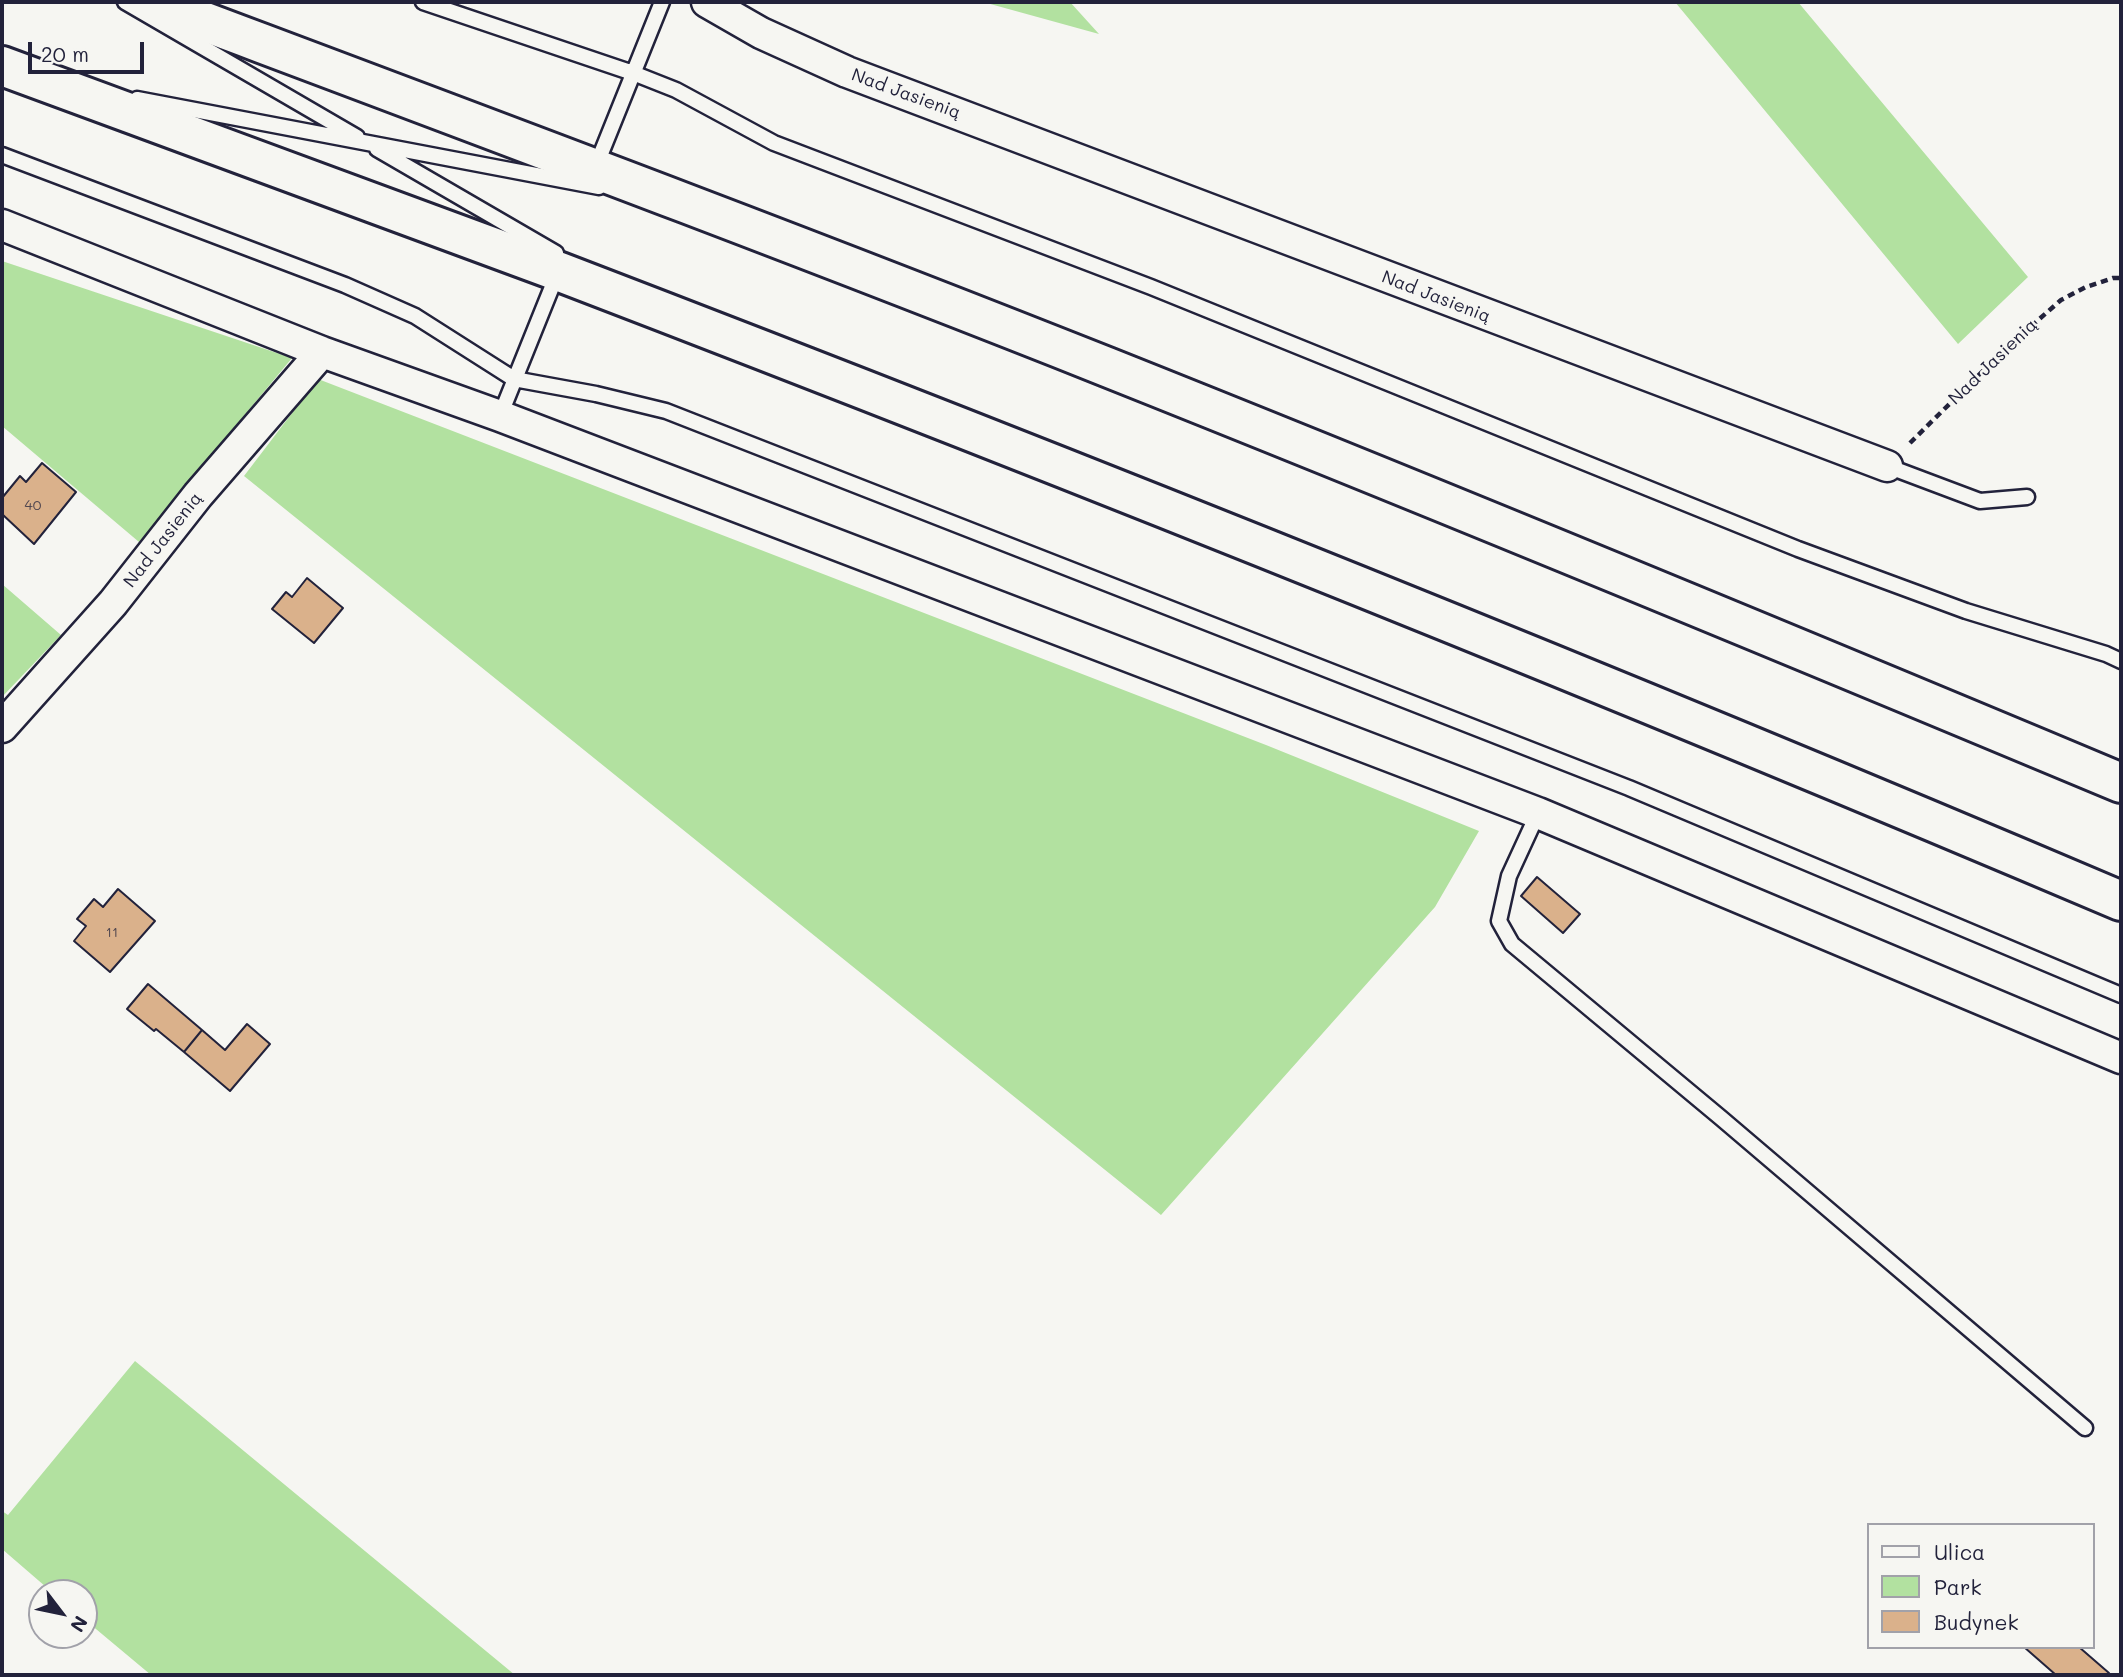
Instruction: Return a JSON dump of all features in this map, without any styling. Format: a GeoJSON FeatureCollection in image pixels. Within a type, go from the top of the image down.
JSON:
{"type":"FeatureCollection","features":[{"type":"Feature","properties":{"kind":"highway"},"geometry":{"type":"LineString","coordinates":[[152,2],[595,169],[1103,366],[1609,569],[2121,783]]}},
{"type":"Feature","properties":{"kind":"highway"},"geometry":{"type":"LineString","coordinates":[[2,66],[558,272],[1331,573],[1819,773],[2121,901]]}},
{"type":"Feature","properties":{"kind":"street","name":"Nad Jasienią"},"geometry":{"type":"LineString","coordinates":[[707,2],[761,33],[846,72],[1887,466]]}},
{"type":"Feature","properties":{"kind":"street"},"geometry":{"type":"LineString","coordinates":[[2,225],[323,352],[500,416],[1538,813],[2121,1058]]}},
{"type":"Feature","properties":{"kind":"street","name":"Nad Jasienią"},"geometry":{"type":"LineString","coordinates":[[2,727],[113,603],[198,495],[323,352]]}},
{"type":"Feature","properties":{"kind":"lane"},"geometry":{"type":"LineString","coordinates":[[125,2],[648,307]]}},
{"type":"Feature","properties":{"kind":"lane"},"geometry":{"type":"LineString","coordinates":[[423,2],[676,90],[775,143],[1151,287],[1798,549],[1966,611],[2106,654],[2121,662]]}},
{"type":"Feature","properties":{"kind":"lane"},"geometry":{"type":"LineString","coordinates":[[595,169],[662,2]]}},
{"type":"Feature","properties":{"kind":"lane"},"geometry":{"type":"LineString","coordinates":[[38,79],[686,204]]}},
{"type":"Feature","properties":{"kind":"lane"},"geometry":{"type":"LineString","coordinates":[[2,155],[345,285],[415,316],[514,379],[596,394],[666,411],[1629,788],[2121,995]]}},
{"type":"Feature","properties":{"kind":"lane"},"geometry":{"type":"LineString","coordinates":[[500,416],[558,272]]}},
{"type":"Feature","properties":{"kind":"lane"},"geometry":{"type":"LineString","coordinates":[[1887,466],[1980,501],[2027,497]]}},
{"type":"Feature","properties":{"kind":"lane"},"geometry":{"type":"LineString","coordinates":[[1538,813],[1509,876],[1499,921],[1512,944],[2085,1428]]}},
{"type":"Feature","properties":{"kind":"path","name":"Nad Jasienią"},"geometry":{"type":"LineString","coordinates":[[1887,466],[2003,351],[2061,300],[2086,287],[2121,278]]}},
{"type":"Feature","properties":{"kind":"green space"},"geometry":{"type":"Polygon","coordinates":[[[983,2],[1070,2],[1099,34],[983,2]]]}},
{"type":"Feature","properties":{"kind":"green space"},"geometry":{"type":"Polygon","coordinates":[[[1675,2],[1798,2],[2028,277],[1958,344],[1675,2]]]}},
{"type":"Feature","properties":{"kind":"green space"},"geometry":{"type":"Polygon","coordinates":[[[2,261],[292,358],[139,542],[2,426],[2,261]]]}},
{"type":"Feature","properties":{"kind":"green space"},"geometry":{"type":"Polygon","coordinates":[[[318,379],[1266,745],[1479,831],[1435,907],[1161,1215],[244,476],[318,379]]]}},
{"type":"Feature","properties":{"kind":"green space"},"geometry":{"type":"Polygon","coordinates":[[[2,584],[61,635],[2,697],[2,584]]]}},
{"type":"Feature","properties":{"kind":"green space"},"geometry":{"type":"Polygon","coordinates":[[[135,1361],[515,1675],[151,1675],[98,1631],[98,1579],[37,1579],[2,1549],[2,1511],[8,1515],[135,1361]]]}},
{"type":"Feature","properties":{"kind":"building"},"geometry":{"type":"Polygon","coordinates":[[[42,463],[76,492],[34,544],[2,514],[2,498],[20,476],[26,482],[42,463]]]}},
{"type":"Feature","properties":{"kind":"building"},"geometry":{"type":"Polygon","coordinates":[[[307,578],[343,608],[314,643],[272,609],[286,592],[292,597],[307,578]]]}},
{"type":"Feature","properties":{"kind":"building"},"geometry":{"type":"Polygon","coordinates":[[[1537,877],[1580,914],[1563,933],[1521,896],[1537,877]]]}},
{"type":"Feature","properties":{"kind":"building"},"geometry":{"type":"Polygon","coordinates":[[[118,889],[155,921],[110,972],[74,941],[86,926],[77,919],[94,899],[103,907],[118,889]]]}},
{"type":"Feature","properties":{"kind":"building"},"geometry":{"type":"Polygon","coordinates":[[[148,984],[202,1030],[184,1052],[127,1009],[148,984]]]}},
{"type":"Feature","properties":{"kind":"building"},"geometry":{"type":"Polygon","coordinates":[[[247,1024],[270,1044],[230,1091],[184,1052],[202,1030],[225,1050],[247,1024]]]}},
{"type":"Feature","properties":{"kind":"building"},"geometry":{"type":"Polygon","coordinates":[[[2026,1649],[2081,1649],[2109,1673],[2107,1675],[2056,1675],[2026,1649]]]}}]}
